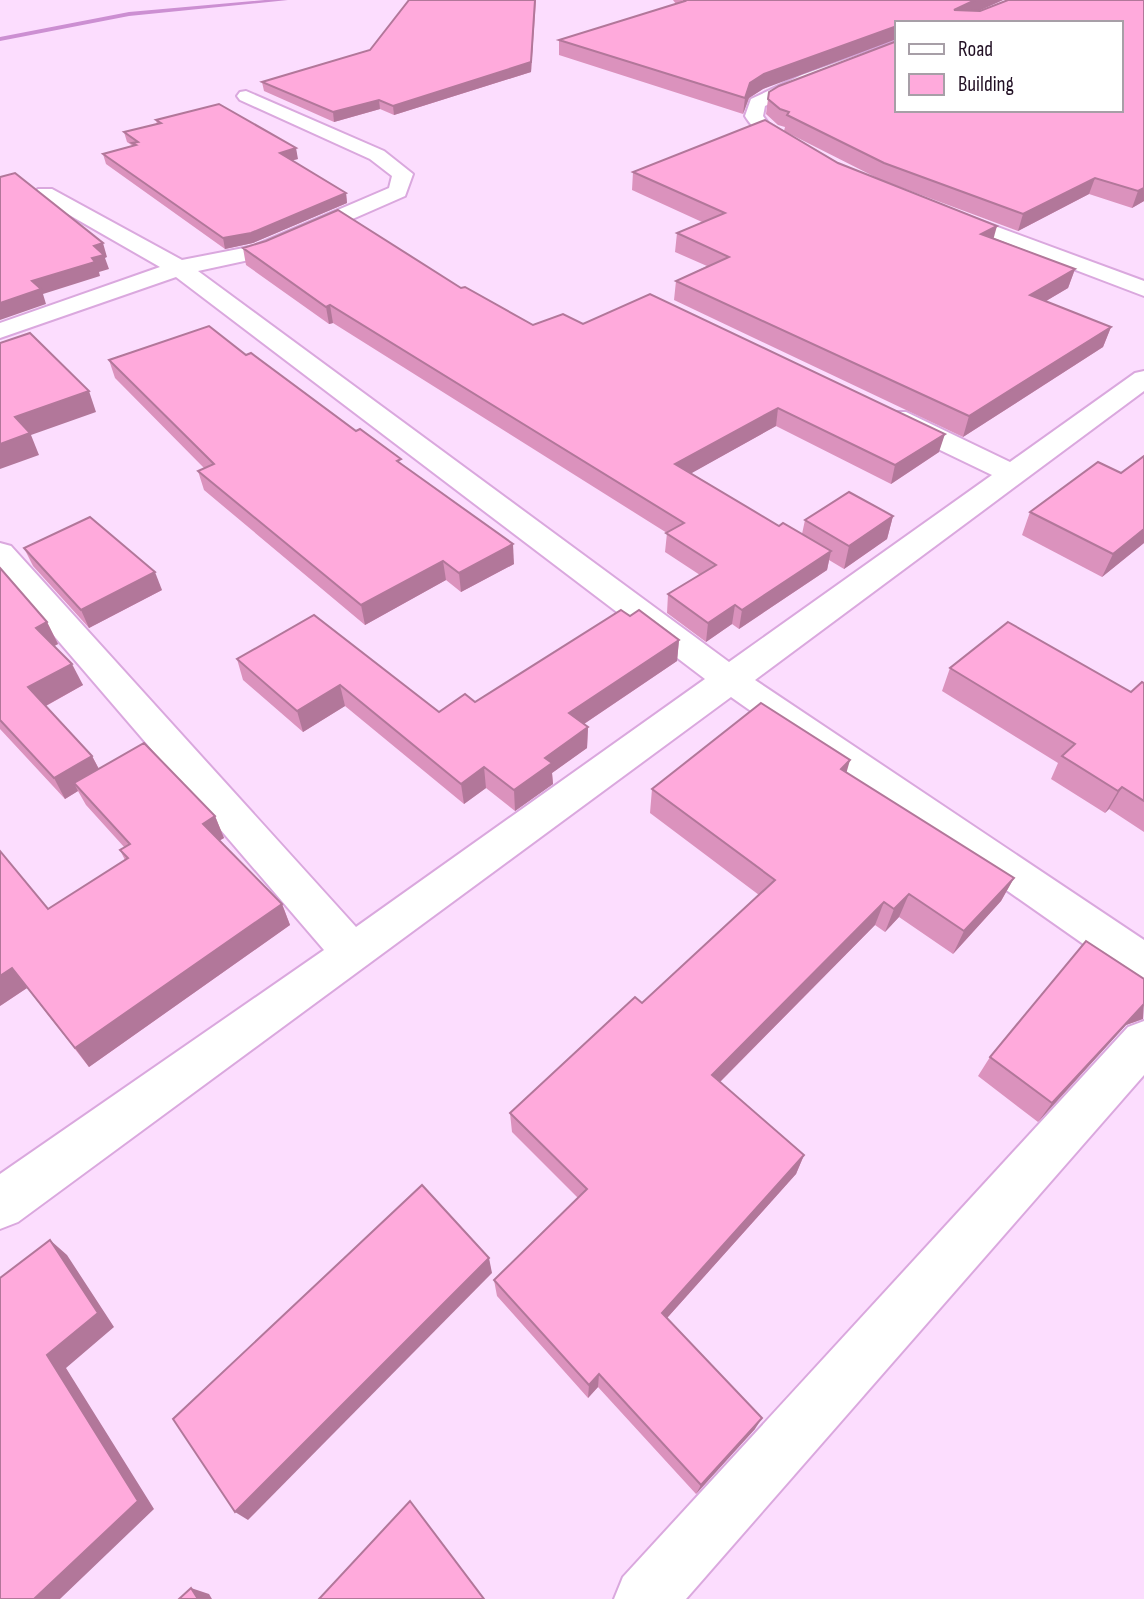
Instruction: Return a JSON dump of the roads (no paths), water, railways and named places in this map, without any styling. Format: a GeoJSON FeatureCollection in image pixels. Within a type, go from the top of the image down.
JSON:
{"type":"FeatureCollection","features":[{"type":"Feature","properties":{"kind":"street"},"geometry":{"type":"LineString","coordinates":[[818,162],[761,127],[754,116],[757,103],[808,79],[895,47]]}},
{"type":"Feature","properties":{"kind":"street"},"geometry":{"type":"LineString","coordinates":[[0,331],[179,268],[260,251],[398,192],[403,174],[377,156],[246,96]]}},
{"type":"Feature","properties":{"kind":"street"},"geometry":{"type":"LineString","coordinates":[[45,193],[179,268],[729,679],[1144,963]]}},
{"type":"Feature","properties":{"kind":"street"},"geometry":{"type":"LineString","coordinates":[[930,208],[1144,289]]}},
{"type":"Feature","properties":{"kind":"street"},"geometry":{"type":"LineString","coordinates":[[0,1204],[352,953],[1144,379]]}},
{"type":"Feature","properties":{"kind":"street"},"geometry":{"type":"LineString","coordinates":[[877,409],[1011,473]]}},
{"type":"Feature","properties":{"kind":"street"},"geometry":{"type":"LineString","coordinates":[[0,553],[352,953]]}},
{"type":"Feature","properties":{"kind":"street"},"geometry":{"type":"LineString","coordinates":[[645,1599],[1144,1042]]}},
{"type":"Feature","properties":{"kind":"waterway"},"geometry":{"type":"LineString","coordinates":[[0,39],[129,14],[285,0]]}}]}
